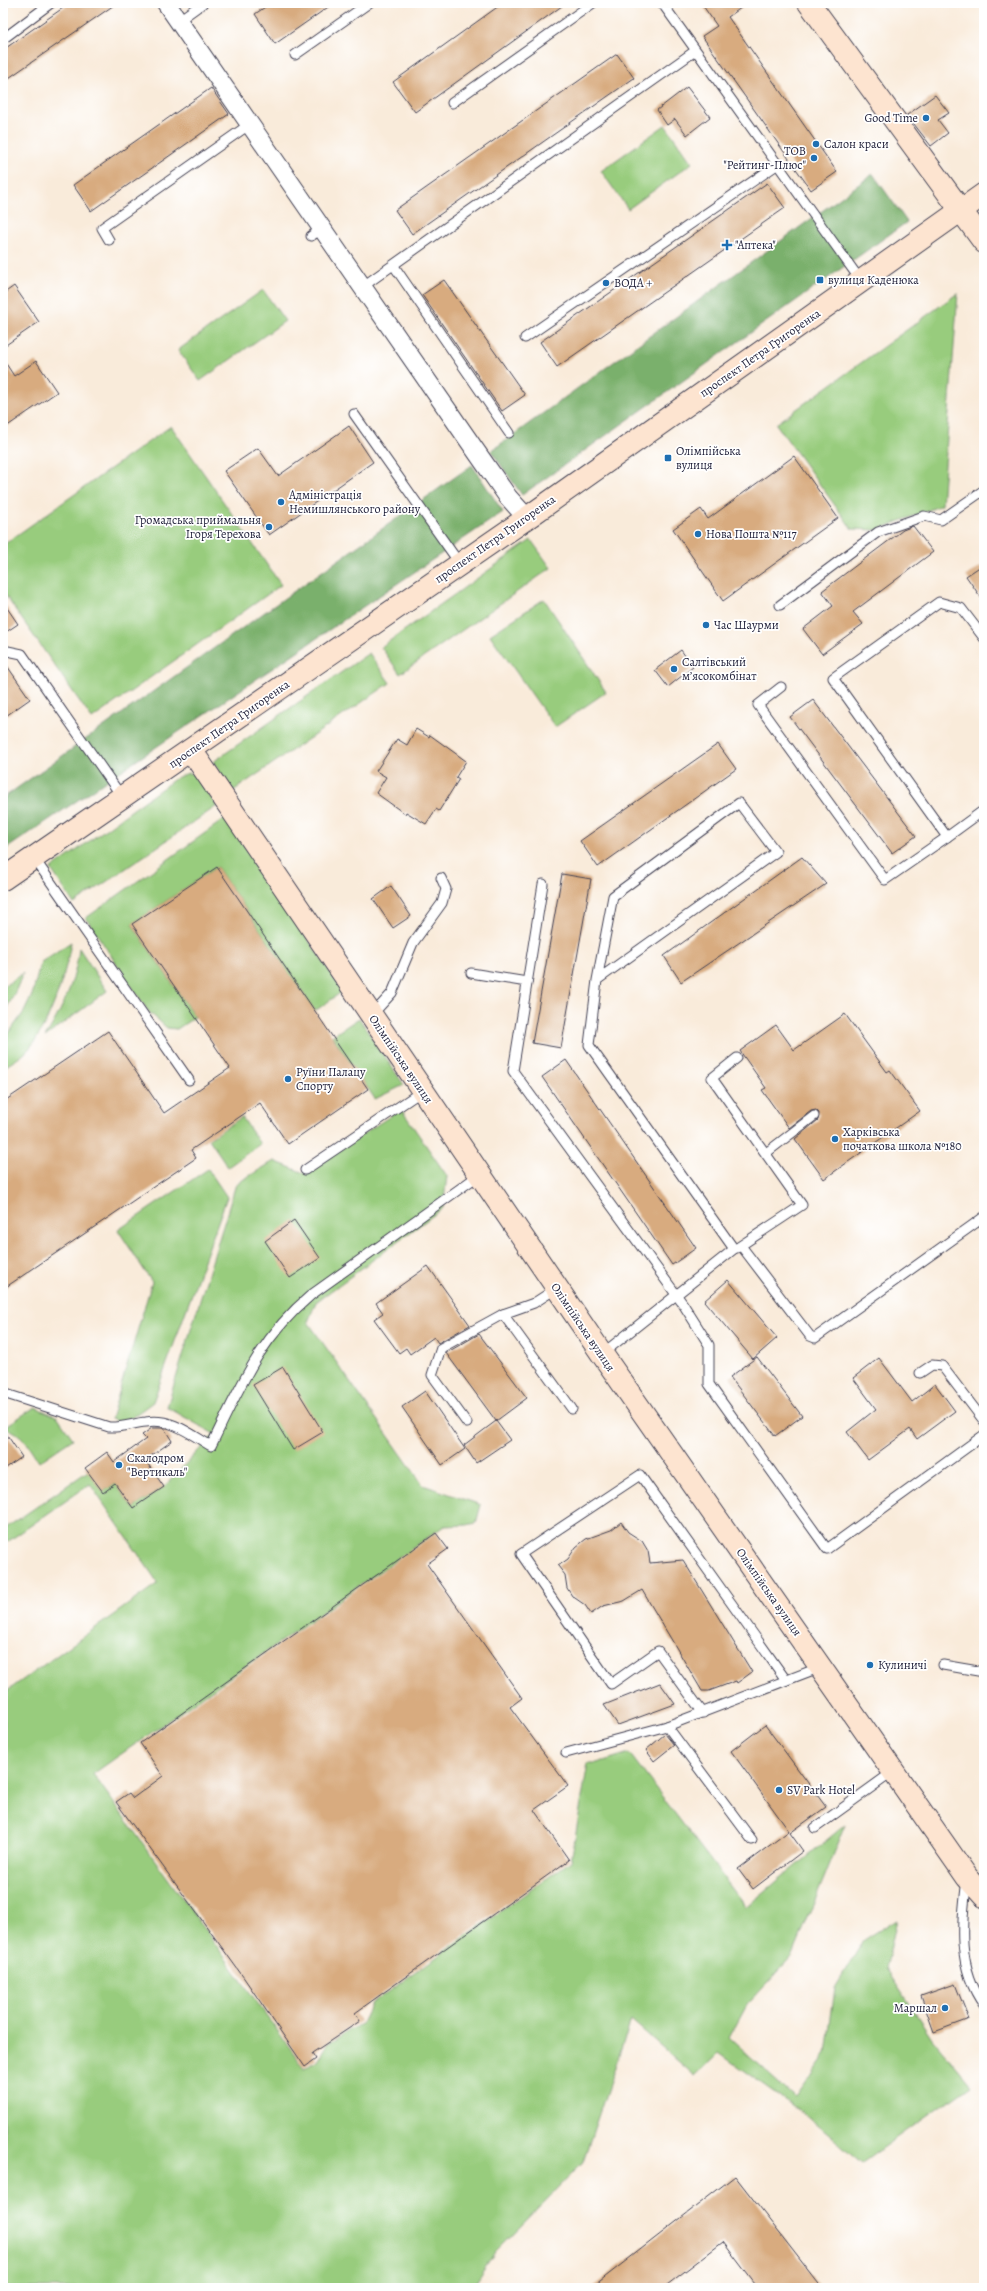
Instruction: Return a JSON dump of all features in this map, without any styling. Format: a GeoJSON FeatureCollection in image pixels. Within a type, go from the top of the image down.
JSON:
{"type":"FeatureCollection","features":[{"type":"Feature","properties":{"kind":"street"},"geometry":{"type":"LineString","coordinates":[[166,3],[250,124],[316,232],[362,287],[491,473],[526,518]]}},
{"type":"Feature","properties":{"kind":"street"},"geometry":{"type":"LineString","coordinates":[[809,3],[984,242]]}},
{"type":"Feature","properties":{"kind":"street","name":"проспект Петра Григоренка"},"geometry":{"type":"LineString","coordinates":[[3,879],[526,518],[984,194]]}},
{"type":"Feature","properties":{"kind":"street","name":"Олімпійська вулиця"},"geometry":{"type":"LineString","coordinates":[[191,750],[602,1354],[822,1667],[967,1877],[984,1896]]}},
{"type":"Feature","properties":{"kind":"lane"},"geometry":{"type":"LineString","coordinates":[[3,38],[51,3]]}},
{"type":"Feature","properties":{"kind":"lane"},"geometry":{"type":"LineString","coordinates":[[178,21],[203,3]]}},
{"type":"Feature","properties":{"kind":"lane"},"geometry":{"type":"LineString","coordinates":[[295,55],[369,3]]}},
{"type":"Feature","properties":{"kind":"lane"},"geometry":{"type":"LineString","coordinates":[[452,103],[593,3]]}},
{"type":"Feature","properties":{"kind":"lane"},"geometry":{"type":"LineString","coordinates":[[662,3],[695,51],[862,281]]}},
{"type":"Feature","properties":{"kind":"lane"},"geometry":{"type":"LineString","coordinates":[[362,287],[394,266],[695,51]]}},
{"type":"Feature","properties":{"kind":"lane"},"geometry":{"type":"LineString","coordinates":[[110,240],[102,228],[250,124]]}},
{"type":"Feature","properties":{"kind":"lane"},"geometry":{"type":"LineString","coordinates":[[525,338],[778,164]]}},
{"type":"Feature","properties":{"kind":"lane"},"geometry":{"type":"LineString","coordinates":[[394,266],[509,433]]}},
{"type":"Feature","properties":{"kind":"lane"},"geometry":{"type":"LineString","coordinates":[[354,414],[460,564]]}},
{"type":"Feature","properties":{"kind":"lane"},"geometry":{"type":"LineString","coordinates":[[780,605],[878,532],[924,516],[941,520],[984,490]]}},
{"type":"Feature","properties":{"kind":"lane"},"geometry":{"type":"LineString","coordinates":[[946,837],[833,678],[939,602],[961,608],[984,638]]}},
{"type":"Feature","properties":{"kind":"lane"},"geometry":{"type":"LineString","coordinates":[[3,650],[22,654],[122,798]]}},
{"type":"Feature","properties":{"kind":"lane"},"geometry":{"type":"LineString","coordinates":[[781,687],[758,704],[885,880],[984,810]]}},
{"type":"Feature","properties":{"kind":"lane"},"geometry":{"type":"LineString","coordinates":[[597,980],[776,852],[739,803],[613,896],[597,980],[589,1045],[738,1248],[810,1336],[815,1338],[984,1217]]}},
{"type":"Feature","properties":{"kind":"lane"},"geometry":{"type":"LineString","coordinates":[[34,858],[189,1080]]}},
{"type":"Feature","properties":{"kind":"lane"},"geometry":{"type":"LineString","coordinates":[[371,1016],[392,993],[413,943],[442,903],[446,889],[441,878]]}},
{"type":"Feature","properties":{"kind":"lane"},"geometry":{"type":"LineString","coordinates":[[543,884],[513,1071],[677,1295],[709,1345],[709,1384],[827,1549],[984,1435]]}},
{"type":"Feature","properties":{"kind":"lane"},"geometry":{"type":"LineString","coordinates":[[471,973],[527,982]]}},
{"type":"Feature","properties":{"kind":"lane"},"geometry":{"type":"LineString","coordinates":[[602,1354],[738,1248],[802,1205],[712,1078],[737,1058]]}},
{"type":"Feature","properties":{"kind":"lane"},"geometry":{"type":"LineString","coordinates":[[305,1170],[422,1091]]}},
{"type":"Feature","properties":{"kind":"lane"},"geometry":{"type":"LineString","coordinates":[[766,1153],[814,1116]]}},
{"type":"Feature","properties":{"kind":"lane"},"geometry":{"type":"LineString","coordinates":[[3,1393],[109,1427],[123,1427],[144,1422],[168,1422],[211,1446],[254,1360],[273,1332],[292,1311],[311,1295],[479,1175]]}},
{"type":"Feature","properties":{"kind":"lane"},"geometry":{"type":"LineString","coordinates":[[467,1424],[432,1375],[441,1348],[503,1314],[534,1303],[557,1288]]}},
{"type":"Feature","properties":{"kind":"lane"},"geometry":{"type":"LineString","coordinates":[[503,1314],[572,1409]]}},
{"type":"Feature","properties":{"kind":"lane"},"geometry":{"type":"LineString","coordinates":[[920,1372],[932,1365],[942,1366],[984,1421]]}},
{"type":"Feature","properties":{"kind":"lane"},"geometry":{"type":"LineString","coordinates":[[703,1713],[658,1651],[611,1684],[522,1554],[640,1476],[786,1680]]}},
{"type":"Feature","properties":{"kind":"lane"},"geometry":{"type":"LineString","coordinates":[[943,1665],[984,1672]]}},
{"type":"Feature","properties":{"kind":"lane"},"geometry":{"type":"LineString","coordinates":[[566,1753],[667,1726],[822,1667]]}},
{"type":"Feature","properties":{"kind":"lane"},"geometry":{"type":"LineString","coordinates":[[667,1726],[752,1840]]}},
{"type":"Feature","properties":{"kind":"lane"},"geometry":{"type":"LineString","coordinates":[[815,1828],[894,1771]]}},
{"type":"Feature","properties":{"kind":"lane"},"geometry":{"type":"LineString","coordinates":[[967,1877],[962,1916],[964,1951],[972,1982],[984,2005]]}},
{"type":"Feature","properties":{"kind":"green space"},"geometry":{"type":"Polygon","coordinates":[[[665,125],[692,163],[628,209],[601,171],[665,125]]]}},
{"type":"Feature","properties":{"kind":"green space"},"geometry":{"type":"Polygon","coordinates":[[[873,174],[907,222],[522,495],[491,451],[873,174]]]}},
{"type":"Feature","properties":{"kind":"green space"},"geometry":{"type":"Polygon","coordinates":[[[263,290],[285,321],[200,381],[178,350],[263,290]]]}},
{"type":"Feature","properties":{"kind":"green space"},"geometry":{"type":"Polygon","coordinates":[[[958,293],[942,505],[877,530],[852,529],[776,424],[958,293]]]}},
{"type":"Feature","properties":{"kind":"green space"},"geometry":{"type":"Polygon","coordinates":[[[171,426],[281,585],[92,719],[3,592],[3,545],[171,426]]]}},
{"type":"Feature","properties":{"kind":"green space"},"geometry":{"type":"Polygon","coordinates":[[[472,465],[503,512],[3,851],[3,798],[472,465]]]}},
{"type":"Feature","properties":{"kind":"green space"},"geometry":{"type":"Polygon","coordinates":[[[531,540],[551,568],[400,674],[381,647],[531,540]]]}},
{"type":"Feature","properties":{"kind":"green space"},"geometry":{"type":"Polygon","coordinates":[[[544,599],[606,692],[555,727],[490,635],[544,599]]]}},
{"type":"Feature","properties":{"kind":"green space"},"geometry":{"type":"Polygon","coordinates":[[[369,653],[390,683],[233,791],[213,762],[369,653]]]}},
{"type":"Feature","properties":{"kind":"green space"},"geometry":{"type":"Polygon","coordinates":[[[188,773],[195,774],[217,806],[74,904],[51,869],[176,778],[188,773]]]}},
{"type":"Feature","properties":{"kind":"green space"},"geometry":{"type":"Polygon","coordinates":[[[226,818],[343,991],[315,1011],[217,867],[132,924],[195,1017],[177,1029],[167,1028],[148,1011],[86,918],[226,818]]]}},
{"type":"Feature","properties":{"kind":"green space"},"geometry":{"type":"Polygon","coordinates":[[[71,942],[61,985],[42,1029],[26,1052],[3,1068],[3,1041],[24,1012],[32,995],[41,962],[71,942]]]}},
{"type":"Feature","properties":{"kind":"green space"},"geometry":{"type":"Polygon","coordinates":[[[79,948],[107,991],[45,1037],[67,994],[75,972],[79,948]]]}},
{"type":"Feature","properties":{"kind":"green space"},"geometry":{"type":"Polygon","coordinates":[[[23,973],[14,995],[3,1014],[3,987],[23,973]]]}},
{"type":"Feature","properties":{"kind":"green space"},"geometry":{"type":"Polygon","coordinates":[[[359,1018],[404,1085],[375,1099],[332,1036],[359,1018]]]}},
{"type":"Feature","properties":{"kind":"green space"},"geometry":{"type":"Polygon","coordinates":[[[401,1109],[447,1176],[443,1208],[316,1302],[308,1322],[423,1485],[481,1505],[476,1523],[444,1526],[93,1774],[305,2069],[317,2061],[327,2044],[362,2023],[372,2003],[571,1861],[588,1763],[597,1763],[629,1753],[746,1907],[846,1824],[792,1957],[747,2005],[729,2038],[795,2098],[826,2054],[835,1988],[864,1940],[897,1919],[886,1969],[932,2038],[971,2085],[862,2163],[807,2116],[719,2053],[695,2076],[631,2020],[582,2164],[495,2252],[471,2288],[3,2288],[3,1694],[158,1583],[90,1484],[3,1545],[3,1530],[88,1471],[103,1492],[115,1483],[133,1508],[164,1487],[214,1434],[167,1407],[236,1184],[274,1161],[304,1173],[401,1109]]]}},
{"type":"Feature","properties":{"kind":"green space"},"geometry":{"type":"Polygon","coordinates":[[[242,1117],[260,1144],[228,1167],[209,1139],[242,1117]]]}},
{"type":"Feature","properties":{"kind":"green space"},"geometry":{"type":"Polygon","coordinates":[[[208,1169],[227,1197],[153,1402],[123,1424],[111,1419],[152,1282],[118,1230],[208,1169]]]}},
{"type":"Feature","properties":{"kind":"green space"},"geometry":{"type":"Polygon","coordinates":[[[35,1407],[58,1417],[73,1439],[39,1462],[20,1436],[15,1432],[3,1428],[35,1407]]]}},
{"type":"Feature","properties":{"kind":"building"},"geometry":{"type":"Polygon","coordinates":[[[70,3],[117,3],[3,82],[3,50],[70,3]]]}},
{"type":"Feature","properties":{"kind":"building"},"geometry":{"type":"Polygon","coordinates":[[[271,3],[334,3],[275,44],[255,14],[271,3]]]}},
{"type":"Feature","properties":{"kind":"building"},"geometry":{"type":"Polygon","coordinates":[[[503,3],[566,3],[415,112],[393,82],[503,3]]]}},
{"type":"Feature","properties":{"kind":"building"},"geometry":{"type":"Polygon","coordinates":[[[701,3],[748,3],[728,17],[837,172],[811,190],[702,36],[717,26],[701,3]]]}},
{"type":"Feature","properties":{"kind":"building"},"geometry":{"type":"Polygon","coordinates":[[[617,54],[634,78],[412,234],[395,210],[617,54]]]}},
{"type":"Feature","properties":{"kind":"building"},"geometry":{"type":"Polygon","coordinates":[[[687,87],[710,117],[687,135],[675,119],[667,125],[657,110],[687,87]]]}},
{"type":"Feature","properties":{"kind":"building"},"geometry":{"type":"Polygon","coordinates":[[[211,88],[229,114],[91,211],[73,185],[211,88]]]}},
{"type":"Feature","properties":{"kind":"building","name":"Good Time"},"geometry":{"type":"Polygon","coordinates":[[[935,95],[949,113],[938,120],[948,133],[931,146],[907,115],[935,95]]]}},
{"type":"Feature","properties":{"kind":"building"},"geometry":{"type":"Polygon","coordinates":[[[767,183],[785,208],[557,367],[540,342],[767,183]]]}},
{"type":"Feature","properties":{"kind":"building"},"geometry":{"type":"Polygon","coordinates":[[[444,280],[525,395],[502,411],[422,295],[444,280]]]}},
{"type":"Feature","properties":{"kind":"building"},"geometry":{"type":"Polygon","coordinates":[[[14,286],[39,322],[3,347],[3,294],[14,286]]]}},
{"type":"Feature","properties":{"kind":"building"},"geometry":{"type":"Polygon","coordinates":[[[3,359],[14,376],[36,361],[57,392],[3,429],[3,359]]]}},
{"type":"Feature","properties":{"kind":"building","name":"Адміністрація Немишлянського району"},"geometry":{"type":"Polygon","coordinates":[[[349,426],[373,462],[269,535],[224,471],[258,448],[278,476],[349,426]]]}},
{"type":"Feature","properties":{"kind":"building"},"geometry":{"type":"Polygon","coordinates":[[[794,456],[838,518],[723,601],[673,529],[701,509],[708,519],[794,456]]]}},
{"type":"Feature","properties":{"kind":"building"},"geometry":{"type":"Polygon","coordinates":[[[913,526],[933,552],[853,612],[863,624],[822,654],[803,629],[833,606],[822,591],[903,530],[913,526]]]}},
{"type":"Feature","properties":{"kind":"building"},"geometry":{"type":"Polygon","coordinates":[[[984,564],[984,602],[966,576],[984,564]]]}},
{"type":"Feature","properties":{"kind":"building"},"geometry":{"type":"Polygon","coordinates":[[[3,602],[18,624],[3,634],[3,602]]]}},
{"type":"Feature","properties":{"kind":"building","name":"Салтівський мʼясокомбінат"},"geometry":{"type":"Polygon","coordinates":[[[681,650],[693,667],[668,687],[655,670],[681,650]]]}},
{"type":"Feature","properties":{"kind":"building"},"geometry":{"type":"Polygon","coordinates":[[[3,660],[30,699],[3,718],[3,660]]]}},
{"type":"Feature","properties":{"kind":"building"},"geometry":{"type":"Polygon","coordinates":[[[813,700],[916,836],[892,853],[790,717],[813,700]]]}},
{"type":"Feature","properties":{"kind":"building"},"geometry":{"type":"Polygon","coordinates":[[[416,729],[429,737],[430,735],[466,761],[456,777],[459,779],[439,811],[436,809],[426,824],[406,812],[405,814],[376,793],[386,777],[376,771],[397,739],[407,745],[416,729]]]}},
{"type":"Feature","properties":{"kind":"building"},"geometry":{"type":"Polygon","coordinates":[[[718,744],[736,769],[598,867],[580,841],[718,744]]]}},
{"type":"Feature","properties":{"kind":"building"},"geometry":{"type":"Polygon","coordinates":[[[802,857],[826,884],[681,982],[664,956],[802,857]]]}},
{"type":"Feature","properties":{"kind":"building","name":"Руїни Палацу Спорту"},"geometry":{"type":"Polygon","coordinates":[[[217,867],[368,1089],[288,1144],[260,1103],[191,1150],[196,1158],[3,1289],[3,1102],[108,1031],[164,1113],[230,1068],[132,924],[217,867]]]}},
{"type":"Feature","properties":{"kind":"building"},"geometry":{"type":"Polygon","coordinates":[[[562,874],[591,879],[561,1048],[532,1043],[562,874]]]}},
{"type":"Feature","properties":{"kind":"building"},"geometry":{"type":"Polygon","coordinates":[[[391,886],[411,916],[393,928],[373,899],[391,886]]]}},
{"type":"Feature","properties":{"kind":"building"},"geometry":{"type":"Polygon","coordinates":[[[845,1014],[887,1072],[890,1070],[920,1111],[824,1179],[795,1139],[818,1120],[819,1113],[816,1110],[811,1111],[789,1128],[762,1090],[766,1088],[740,1051],[776,1025],[794,1050],[845,1014]]]}},
{"type":"Feature","properties":{"kind":"building"},"geometry":{"type":"Polygon","coordinates":[[[566,1060],[696,1248],[672,1265],[542,1077],[566,1060]]]}},
{"type":"Feature","properties":{"kind":"building"},"geometry":{"type":"Polygon","coordinates":[[[294,1220],[320,1258],[290,1278],[265,1241],[294,1220]]]}},
{"type":"Feature","properties":{"kind":"building"},"geometry":{"type":"Polygon","coordinates":[[[428,1266],[470,1325],[438,1343],[434,1337],[410,1354],[406,1348],[399,1353],[374,1319],[383,1313],[376,1303],[428,1266]]]}},
{"type":"Feature","properties":{"kind":"building"},"geometry":{"type":"Polygon","coordinates":[[[728,1280],[777,1338],[753,1359],[704,1301],[728,1280]]]}},
{"type":"Feature","properties":{"kind":"building"},"geometry":{"type":"Polygon","coordinates":[[[479,1334],[527,1398],[496,1421],[446,1353],[479,1334]]]}},
{"type":"Feature","properties":{"kind":"building"},"geometry":{"type":"Polygon","coordinates":[[[757,1357],[802,1416],[775,1436],[730,1377],[757,1357]]]}},
{"type":"Feature","properties":{"kind":"building"},"geometry":{"type":"Polygon","coordinates":[[[879,1358],[912,1402],[935,1384],[955,1411],[917,1439],[910,1429],[868,1460],[847,1432],[876,1409],[853,1378],[879,1358]]]}},
{"type":"Feature","properties":{"kind":"building"},"geometry":{"type":"Polygon","coordinates":[[[283,1367],[323,1432],[293,1450],[253,1385],[283,1367]]]}},
{"type":"Feature","properties":{"kind":"building"},"geometry":{"type":"Polygon","coordinates":[[[425,1391],[465,1449],[442,1465],[402,1407],[425,1391]]]}},
{"type":"Feature","properties":{"kind":"building"},"geometry":{"type":"Polygon","coordinates":[[[496,1421],[510,1440],[476,1463],[464,1445],[496,1421]]]}},
{"type":"Feature","properties":{"kind":"building","name":"Скалодром \"Вертикаль\""},"geometry":{"type":"Polygon","coordinates":[[[152,1428],[164,1428],[172,1441],[145,1460],[164,1487],[133,1508],[115,1483],[103,1492],[85,1468],[107,1452],[114,1462],[146,1439],[142,1435],[152,1428]]]}},
{"type":"Feature","properties":{"kind":"building"},"geometry":{"type":"Polygon","coordinates":[[[3,1429],[22,1457],[3,1470],[3,1429]]]}},
{"type":"Feature","properties":{"kind":"building"},"geometry":{"type":"Polygon","coordinates":[[[621,1522],[628,1532],[642,1541],[648,1551],[650,1563],[683,1560],[752,1672],[737,1683],[736,1681],[709,1691],[702,1691],[642,1590],[624,1601],[603,1606],[591,1614],[585,1605],[572,1596],[567,1588],[565,1575],[558,1566],[568,1559],[576,1547],[586,1539],[611,1530],[621,1522]]]}},
{"type":"Feature","properties":{"kind":"building"},"geometry":{"type":"Polygon","coordinates":[[[436,1533],[448,1549],[427,1564],[522,1698],[510,1707],[568,1786],[534,1810],[569,1860],[355,2013],[360,2021],[312,2053],[316,2059],[305,2067],[244,1978],[116,1802],[129,1793],[133,1798],[163,1776],[140,1743],[436,1533]]]}},
{"type":"Feature","properties":{"kind":"building"},"geometry":{"type":"Polygon","coordinates":[[[660,1683],[675,1704],[618,1725],[604,1705],[660,1683]]]}},
{"type":"Feature","properties":{"kind":"building"},"geometry":{"type":"Polygon","coordinates":[[[765,1725],[826,1807],[790,1833],[803,1851],[753,1889],[738,1869],[789,1831],[731,1751],[765,1725]]]}},
{"type":"Feature","properties":{"kind":"building"},"geometry":{"type":"Polygon","coordinates":[[[665,1734],[674,1745],[654,1761],[646,1750],[665,1734]]]}},
{"type":"Feature","properties":{"kind":"building"},"geometry":{"type":"Polygon","coordinates":[[[955,1984],[969,2019],[934,2032],[921,1996],[955,1984]]]}},
{"type":"Feature","properties":{"kind":"building"},"geometry":{"type":"Polygon","coordinates":[[[735,2176],[822,2288],[758,2288],[723,2242],[663,2288],[591,2288],[735,2176]]]}},
{"type":"Feature","properties":{"kind":"place","name":"Good Time"},"geometry":{"type":"Point","coordinates":[926,118]}},
{"type":"Feature","properties":{"kind":"place","name":"Салон краси"},"geometry":{"type":"Point","coordinates":[816,144]}},
{"type":"Feature","properties":{"kind":"place","name":"ТОВ \"Рейтинг-Плюс\""},"geometry":{"type":"Point","coordinates":[814,158]}},
{"type":"Feature","properties":{"kind":"place","name":"\"Аптека\""},"geometry":{"type":"Point","coordinates":[727,245]}},
{"type":"Feature","properties":{"kind":"place","name":"вулиця Каденюка"},"geometry":{"type":"Point","coordinates":[820,280]}},
{"type":"Feature","properties":{"kind":"place","name":"ВОДА +"},"geometry":{"type":"Point","coordinates":[606,283]}},
{"type":"Feature","properties":{"kind":"place","name":"Олімпійська вулиця"},"geometry":{"type":"Point","coordinates":[668,458]}},
{"type":"Feature","properties":{"kind":"place","name":"Адміністрація Немишлянського району"},"geometry":{"type":"Point","coordinates":[281,502]}},
{"type":"Feature","properties":{"kind":"place","name":"Громадська приймальня Ігоря Терехова"},"geometry":{"type":"Point","coordinates":[269,527]}},
{"type":"Feature","properties":{"kind":"place","name":"Нова Пошта №117"},"geometry":{"type":"Point","coordinates":[698,534]}},
{"type":"Feature","properties":{"kind":"place","name":"Час Шаурми"},"geometry":{"type":"Point","coordinates":[706,625]}},
{"type":"Feature","properties":{"kind":"place","name":"Салтівський мʼясокомбінат"},"geometry":{"type":"Point","coordinates":[674,669]}},
{"type":"Feature","properties":{"kind":"place","name":"Руїни Палацу Спорту"},"geometry":{"type":"Point","coordinates":[288,1079]}},
{"type":"Feature","properties":{"kind":"place","name":"Харківська початкова школа №180"},"geometry":{"type":"Point","coordinates":[835,1139]}},
{"type":"Feature","properties":{"kind":"place","name":"Скалодром \"Вертикаль\""},"geometry":{"type":"Point","coordinates":[119,1465]}},
{"type":"Feature","properties":{"kind":"place","name":"Кулиничі"},"geometry":{"type":"Point","coordinates":[870,1665]}},
{"type":"Feature","properties":{"kind":"place","name":"SV Park Hotel"},"geometry":{"type":"Point","coordinates":[779,1790]}},
{"type":"Feature","properties":{"kind":"place","name":"Маршал"},"geometry":{"type":"Point","coordinates":[945,2008]}}]}
